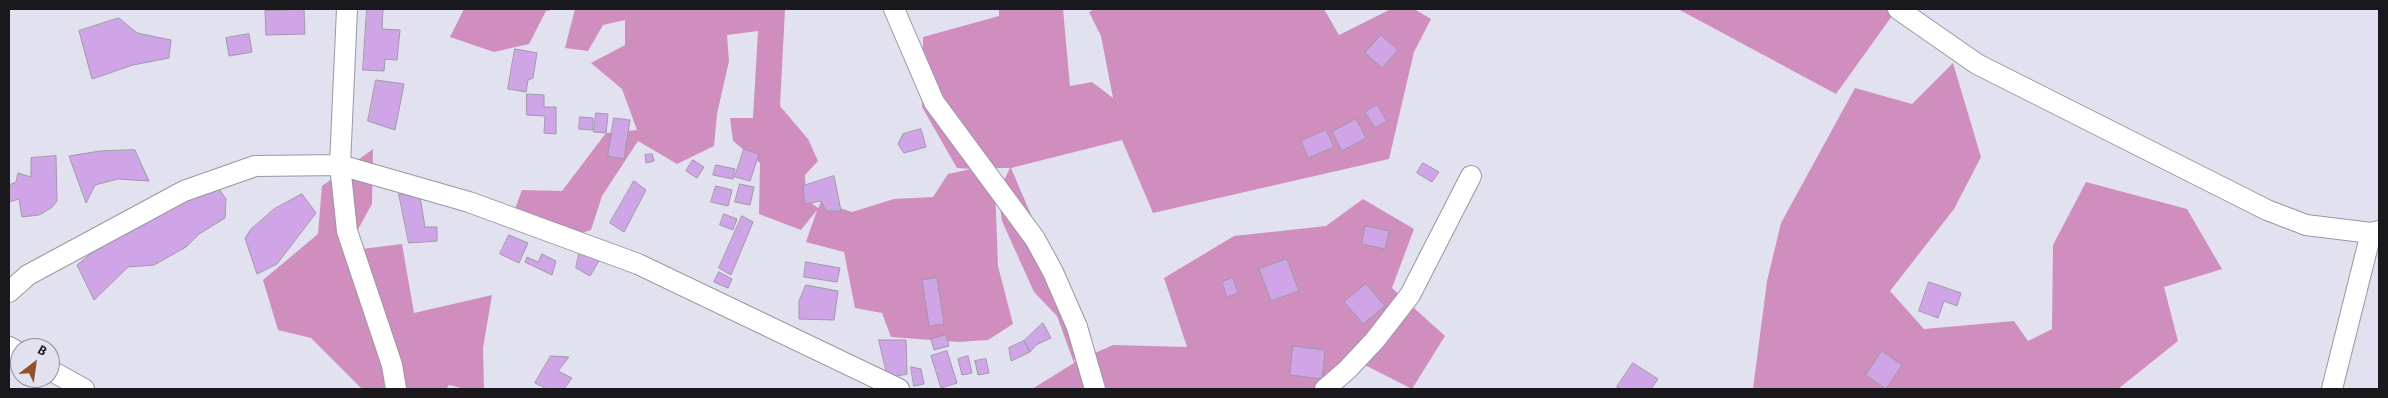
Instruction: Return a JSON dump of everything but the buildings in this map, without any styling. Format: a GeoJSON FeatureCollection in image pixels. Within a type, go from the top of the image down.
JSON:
{"type":"FeatureCollection","features":[{"type":"Feature","properties":{"kind":"street"},"geometry":{"type":"LineString","coordinates":[[347,9],[340,165],[347,230],[392,365],[396,389]]}},
{"type":"Feature","properties":{"kind":"street"},"geometry":{"type":"LineString","coordinates":[[894,9],[934,102],[1035,239],[1053,272],[1077,327],[1095,389]]}},
{"type":"Feature","properties":{"kind":"street"},"geometry":{"type":"LineString","coordinates":[[1898,9],[1936,37],[1984,68],[2267,210],[2306,225],[2375,232],[2332,389]]}},
{"type":"Feature","properties":{"kind":"street"},"geometry":{"type":"LineString","coordinates":[[9,292],[28,275],[184,191],[255,166],[340,165],[469,202],[638,264],[899,389]]}},
{"type":"Feature","properties":{"kind":"street"},"geometry":{"type":"LineString","coordinates":[[1325,389],[1347,370],[1375,340],[1410,295],[1472,176]]}},
{"type":"Feature","properties":{"kind":"street"},"geometry":{"type":"LineString","coordinates":[[60,376],[84,389]]}},
{"type":"Feature","properties":{"kind":"shaded area"},"geometry":{"type":"Polygon","coordinates":[[[464,9],[556,9],[546,11],[529,44],[494,52],[450,37],[464,9]]]}},
{"type":"Feature","properties":{"kind":"shaded area"},"geometry":{"type":"Polygon","coordinates":[[[575,9],[785,9],[780,106],[808,139],[818,161],[805,175],[806,199],[818,208],[821,202],[852,212],[894,199],[933,197],[948,174],[971,169],[957,168],[922,107],[923,37],[999,16],[999,9],[1063,9],[1070,86],[1092,82],[1113,98],[1101,36],[1089,12],[1095,9],[1324,9],[1339,35],[1391,9],[1414,9],[1431,19],[1414,52],[1389,159],[1153,213],[1122,140],[1011,168],[1073,313],[1078,342],[1074,362],[1113,345],[1187,347],[1164,278],[1234,236],[1326,226],[1363,199],[1414,229],[1392,288],[1445,336],[1412,389],[1361,363],[1338,386],[1340,389],[1032,389],[1074,363],[1057,316],[1034,292],[1002,221],[998,193],[1010,168],[975,168],[995,187],[998,266],[1013,324],[988,340],[958,342],[891,337],[882,313],[855,308],[844,252],[806,242],[817,210],[801,230],[759,214],[760,163],[733,141],[730,118],[753,118],[758,31],[727,35],[729,61],[717,114],[714,146],[677,164],[638,141],[602,196],[591,230],[555,242],[509,225],[522,190],[562,191],[606,133],[637,130],[622,89],[591,63],[625,45],[625,20],[603,25],[588,51],[565,48],[575,9]]]}},
{"type":"Feature","properties":{"kind":"shaded area"},"geometry":{"type":"Polygon","coordinates":[[[1678,9],[1897,9],[1836,94],[1678,9]]]}},
{"type":"Feature","properties":{"kind":"shaded area"},"geometry":{"type":"Polygon","coordinates":[[[1953,63],[1981,157],[1954,209],[1890,291],[1924,329],[2014,321],[2028,341],[2052,329],[2053,245],[2086,182],[2187,209],[2222,269],[2164,287],[2178,341],[2118,389],[1753,389],[1767,281],[1781,223],[1855,88],[1912,104],[1953,63]]]}},
{"type":"Feature","properties":{"kind":"shaded area"},"geometry":{"type":"Polygon","coordinates":[[[373,149],[372,204],[346,251],[402,244],[414,313],[492,295],[483,348],[484,389],[465,389],[449,385],[446,389],[362,389],[311,338],[278,330],[263,280],[318,234],[322,186],[373,149]]]}}]}
